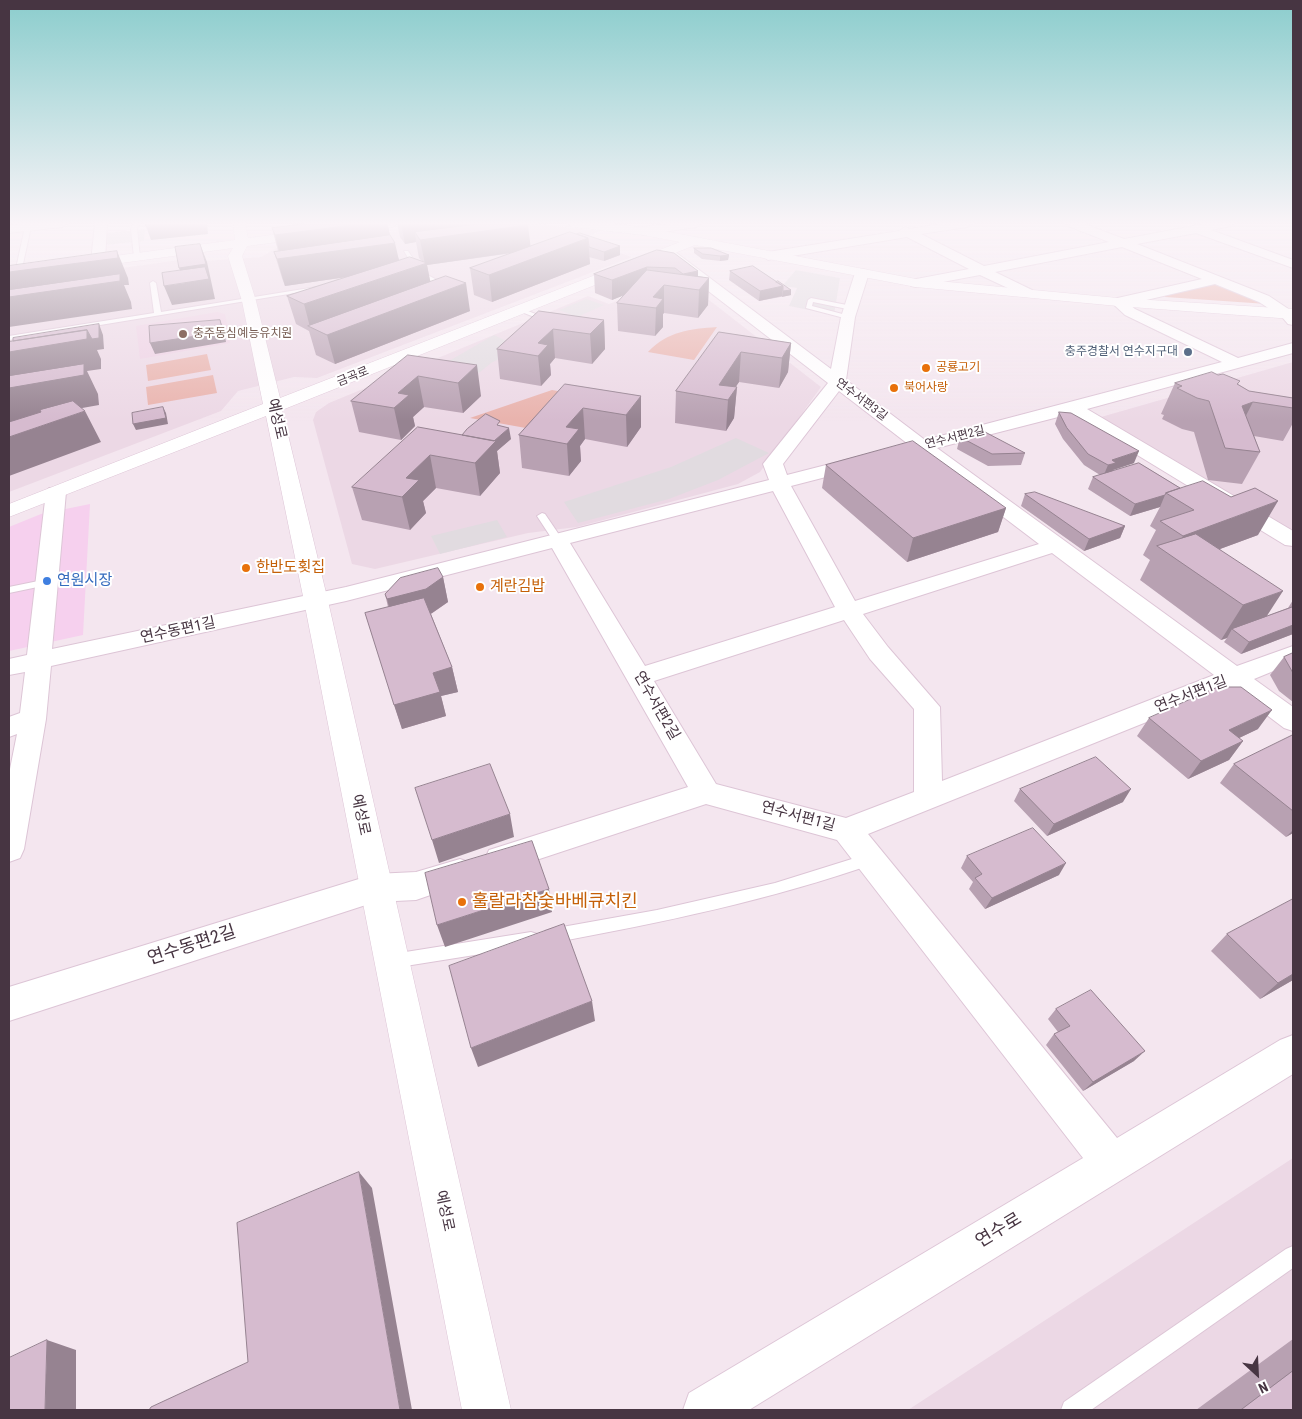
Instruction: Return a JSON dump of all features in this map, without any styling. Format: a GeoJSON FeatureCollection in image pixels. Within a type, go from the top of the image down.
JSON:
{"type":"FeatureCollection","features":[{"type":"Feature","properties":{"kind":"street","name":"예성로"},"geometry":{"type":"LineString","coordinates":[[245,289],[316,601],[390,962],[487,1410]]}},
{"type":"Feature","properties":{"kind":"street","name":"금곡로"},"geometry":{"type":"LineString","coordinates":[[9,511],[573,289]]}},
{"type":"Feature","properties":{"kind":"street","name":"연수서편3길"},"geometry":{"type":"LineString","coordinates":[[716,289],[923,447],[1293,720]]}},
{"type":"Feature","properties":{"kind":"street"},"geometry":{"type":"LineString","coordinates":[[857,289],[850,312],[837,382],[773,464],[780,484],[850,611],[879,653],[927,707],[928,798]]}},
{"type":"Feature","properties":{"kind":"street"},"geometry":{"type":"LineString","coordinates":[[993,289],[1118,302],[1291,316]]}},
{"type":"Feature","properties":{"kind":"street"},"geometry":{"type":"LineString","coordinates":[[1022,289],[1027,292]]}},
{"type":"Feature","properties":{"kind":"street"},"geometry":{"type":"LineString","coordinates":[[1118,302],[1175,289]]}},
{"type":"Feature","properties":{"kind":"street"},"geometry":{"type":"LineString","coordinates":[[1238,289],[1272,303],[1291,316]]}},
{"type":"Feature","properties":{"kind":"street"},"geometry":{"type":"LineString","coordinates":[[1118,302],[1130,312],[1238,364]]}},
{"type":"Feature","properties":{"kind":"street","name":"연수서편2길"},"geometry":{"type":"LineString","coordinates":[[316,601],[558,542],[1072,408],[1293,348]]}},
{"type":"Feature","properties":{"kind":"street"},"geometry":{"type":"LineString","coordinates":[[1072,408],[1293,540]]}},
{"type":"Feature","properties":{"kind":"street"},"geometry":{"type":"LineString","coordinates":[[9,849],[21,723],[41,660],[56,492]]}},
{"type":"Feature","properties":{"kind":"street","name":"연수서편2길"},"geometry":{"type":"LineString","coordinates":[[558,542],[706,793]]}},
{"type":"Feature","properties":{"kind":"street"},"geometry":{"type":"LineString","coordinates":[[639,677],[1057,545]]}},
{"type":"Feature","properties":{"kind":"street","name":"연수동편1길"},"geometry":{"type":"LineString","coordinates":[[9,667],[316,601]]}},
{"type":"Feature","properties":{"kind":"street","name":"연수서편1길"},"geometry":{"type":"LineString","coordinates":[[706,793],[846,830],[1293,654]]}},
{"type":"Feature","properties":{"kind":"street"},"geometry":{"type":"LineString","coordinates":[[375,888],[416,886],[706,793]]}},
{"type":"Feature","properties":{"kind":"street"},"geometry":{"type":"LineString","coordinates":[[846,830],[1112,1163]]}},
{"type":"Feature","properties":{"kind":"street","name":"연수동편2길"},"geometry":{"type":"LineString","coordinates":[[9,1004],[375,888]]}},
{"type":"Feature","properties":{"kind":"street","name":"연수로"},"geometry":{"type":"LineString","coordinates":[[706,1410],[1293,1054]]}},
{"type":"Feature","properties":{"kind":"lane"},"geometry":{"type":"LineString","coordinates":[[154,289],[158,315]]}},
{"type":"Feature","properties":{"kind":"lane"},"geometry":{"type":"LineString","coordinates":[[9,338],[318,289]]}},
{"type":"Feature","properties":{"kind":"lane"},"geometry":{"type":"LineString","coordinates":[[449,289],[454,292]]}},
{"type":"Feature","properties":{"kind":"lane"},"geometry":{"type":"LineString","coordinates":[[811,300],[850,312],[808,307],[811,300]]}},
{"type":"Feature","properties":{"kind":"lane"},"geometry":{"type":"LineString","coordinates":[[521,310],[552,322]]}},
{"type":"Feature","properties":{"kind":"lane"},"geometry":{"type":"LineString","coordinates":[[542,516],[558,542]]}},
{"type":"Feature","properties":{"kind":"lane"},"geometry":{"type":"LineString","coordinates":[[9,590],[48,582]]}},
{"type":"Feature","properties":{"kind":"lane"},"geometry":{"type":"LineString","coordinates":[[390,962],[657,917],[775,889],[871,859]]}},
{"type":"Feature","properties":{"kind":"lane"},"geometry":{"type":"LineString","coordinates":[[1072,1410],[1293,1256]]}},
{"type":"Feature","properties":{"kind":"shaded area"},"geometry":{"type":"Polygon","coordinates":[[[9,289],[548,289],[317,378],[294,377],[238,391],[221,411],[9,492],[9,289]]]}},
{"type":"Feature","properties":{"kind":"shaded area"},"geometry":{"type":"Polygon","coordinates":[[[645,289],[704,296],[821,387],[760,472],[738,484],[577,527],[528,533],[375,569],[352,564],[313,420],[316,412],[329,403],[588,296],[609,304],[645,289]]]}},
{"type":"Feature","properties":{"kind":"shaded area"},"geometry":{"type":"Polygon","coordinates":[[[796,289],[838,289],[834,315],[789,306],[796,289]]]}},
{"type":"Feature","properties":{"kind":"shaded area"},"geometry":{"type":"Polygon","coordinates":[[[1190,289],[1227,289],[1267,304],[1165,297],[1164,295],[1190,289]]]}},
{"type":"Feature","properties":{"kind":"shaded area"},"geometry":{"type":"Polygon","coordinates":[[[586,299],[604,305],[577,317],[559,310],[586,299]]]}},
{"type":"Feature","properties":{"kind":"shaded area","name":"충주동심예능유치원"},"geometry":{"type":"Polygon","coordinates":[[[217,312],[225,314],[230,343],[140,359],[136,326],[217,312]]]}},
{"type":"Feature","properties":{"kind":"shaded area"},"geometry":{"type":"Polygon","coordinates":[[[717,327],[694,360],[648,352],[663,340],[680,332],[717,327]]]}},
{"type":"Feature","properties":{"kind":"shaded area"},"geometry":{"type":"Polygon","coordinates":[[[494,335],[521,348],[491,363],[469,381],[430,372],[494,335]]]}},
{"type":"Feature","properties":{"kind":"shaded area"},"geometry":{"type":"Polygon","coordinates":[[[207,354],[211,370],[148,381],[146,365],[207,354]]]}},
{"type":"Feature","properties":{"kind":"shaded area"},"geometry":{"type":"Polygon","coordinates":[[[1293,362],[1293,535],[1094,419],[1293,362]]]}},
{"type":"Feature","properties":{"kind":"shaded area"},"geometry":{"type":"Polygon","coordinates":[[[213,375],[217,393],[148,405],[146,387],[213,375]]]}},
{"type":"Feature","properties":{"kind":"shaded area"},"geometry":{"type":"Polygon","coordinates":[[[552,390],[602,399],[537,430],[470,418],[552,390]]]}},
{"type":"Feature","properties":{"kind":"shaded area"},"geometry":{"type":"Polygon","coordinates":[[[736,438],[769,453],[718,480],[669,499],[578,523],[564,502],[671,467],[736,438]]]}},
{"type":"Feature","properties":{"kind":"shaded area","name":"연원시장"},"geometry":{"type":"Polygon","coordinates":[[[90,504],[83,635],[9,651],[9,527],[41,514],[90,504]]]}},
{"type":"Feature","properties":{"kind":"shaded area"},"geometry":{"type":"Polygon","coordinates":[[[497,520],[507,537],[440,554],[431,536],[497,520]]]}},
{"type":"Feature","properties":{"kind":"shaded area"},"geometry":{"type":"Polygon","coordinates":[[[1293,1158],[1293,1410],[908,1410],[1293,1158]]]}},
{"type":"Feature","properties":{"kind":"building"},"geometry":{"type":"Polygon","coordinates":[[[14,289],[63,289],[9,297],[9,290],[14,289]]]}},
{"type":"Feature","properties":{"kind":"building"},"geometry":{"type":"Polygon","coordinates":[[[308,289],[348,289],[304,304],[287,296],[308,289]]]}},
{"type":"Feature","properties":{"kind":"building"},"geometry":{"type":"Polygon","coordinates":[[[410,289],[449,289],[327,335],[308,326],[410,289]]]}},
{"type":"Feature","properties":{"kind":"building"},"geometry":{"type":"Polygon","coordinates":[[[630,289],[660,289],[653,297],[663,299],[656,308],[617,303],[630,289]]]}},
{"type":"Feature","properties":{"kind":"building"},"geometry":{"type":"Polygon","coordinates":[[[539,311],[604,320],[590,334],[553,329],[538,343],[548,345],[538,356],[497,349],[539,311]]]}},
{"type":"Feature","properties":{"kind":"building"},"geometry":{"type":"Polygon","coordinates":[[[220,320],[223,332],[150,343],[149,326],[220,320]]]}},
{"type":"Feature","properties":{"kind":"building"},"geometry":{"type":"Polygon","coordinates":[[[99,324],[99,338],[92,339],[87,330],[13,341],[13,338],[99,324]]]}},
{"type":"Feature","properties":{"kind":"building"},"geometry":{"type":"Polygon","coordinates":[[[87,330],[87,339],[9,352],[9,342],[87,330]]]}},
{"type":"Feature","properties":{"kind":"building"},"geometry":{"type":"Polygon","coordinates":[[[719,332],[791,343],[782,358],[741,352],[719,385],[737,387],[728,400],[676,391],[719,332]]]}},
{"type":"Feature","properties":{"kind":"building"},"geometry":{"type":"Polygon","coordinates":[[[408,355],[477,365],[458,383],[418,376],[398,393],[409,395],[394,408],[351,401],[408,355]]]}},
{"type":"Feature","properties":{"kind":"building"},"geometry":{"type":"Polygon","coordinates":[[[84,364],[84,375],[9,388],[9,376],[84,364]]]}},
{"type":"Feature","properties":{"kind":"building"},"geometry":{"type":"Polygon","coordinates":[[[1212,372],[1240,381],[1237,384],[1249,391],[1293,398],[1293,408],[1253,402],[1242,406],[1260,452],[1225,448],[1209,401],[1197,398],[1177,388],[1182,386],[1175,383],[1212,372]]]}},
{"type":"Feature","properties":{"kind":"building"},"geometry":{"type":"Polygon","coordinates":[[[565,384],[641,396],[626,415],[583,408],[566,427],[579,429],[567,444],[519,435],[565,384]]]}},
{"type":"Feature","properties":{"kind":"building"},"geometry":{"type":"Polygon","coordinates":[[[73,401],[85,411],[9,437],[9,422],[41,412],[40,410],[73,401]]]}},
{"type":"Feature","properties":{"kind":"building"},"geometry":{"type":"Polygon","coordinates":[[[163,407],[166,418],[133,424],[132,413],[163,407]]]}},
{"type":"Feature","properties":{"kind":"building"},"geometry":{"type":"Polygon","coordinates":[[[1059,412],[1071,413],[1139,451],[1112,460],[1116,463],[1108,465],[1088,454],[1067,428],[1059,412]]]}},
{"type":"Feature","properties":{"kind":"building"},"geometry":{"type":"Polygon","coordinates":[[[486,414],[500,421],[497,425],[509,428],[494,441],[462,435],[467,429],[486,414]]]}},
{"type":"Feature","properties":{"kind":"building"},"geometry":{"type":"Polygon","coordinates":[[[418,427],[496,441],[475,463],[430,455],[406,478],[419,480],[402,497],[352,487],[418,427]]]}},
{"type":"Feature","properties":{"kind":"building"},"geometry":{"type":"Polygon","coordinates":[[[985,432],[1025,453],[992,454],[960,437],[985,432]]]}},
{"type":"Feature","properties":{"kind":"building"},"geometry":{"type":"Polygon","coordinates":[[[913,441],[1006,508],[913,538],[826,465],[913,441]]]}},
{"type":"Feature","properties":{"kind":"building"},"geometry":{"type":"Polygon","coordinates":[[[1139,463],[1180,488],[1165,495],[1135,504],[1093,477],[1139,463]]]}},
{"type":"Feature","properties":{"kind":"building"},"geometry":{"type":"Polygon","coordinates":[[[1203,481],[1231,497],[1255,488],[1278,501],[1183,536],[1160,521],[1194,510],[1166,493],[1203,481]]]}},
{"type":"Feature","properties":{"kind":"building"},"geometry":{"type":"Polygon","coordinates":[[[1035,492],[1125,526],[1089,539],[1025,494],[1035,492]]]}},
{"type":"Feature","properties":{"kind":"building"},"geometry":{"type":"Polygon","coordinates":[[[1196,534],[1283,591],[1243,605],[1157,546],[1196,534]]]}},
{"type":"Feature","properties":{"kind":"building"},"geometry":{"type":"Polygon","coordinates":[[[438,568],[443,577],[426,589],[387,599],[385,594],[400,578],[438,568]]]}},
{"type":"Feature","properties":{"kind":"building"},"geometry":{"type":"Polygon","coordinates":[[[424,598],[452,667],[433,673],[440,692],[394,705],[365,613],[424,598]]]}},
{"type":"Feature","properties":{"kind":"building"},"geometry":{"type":"Polygon","coordinates":[[[1293,607],[1293,625],[1249,642],[1232,629],[1293,607]]]}},
{"type":"Feature","properties":{"kind":"building"},"geometry":{"type":"Polygon","coordinates":[[[1293,653],[1293,673],[1284,657],[1293,653]]]}},
{"type":"Feature","properties":{"kind":"building"},"geometry":{"type":"Polygon","coordinates":[[[1218,687],[1241,687],[1272,710],[1229,730],[1243,741],[1201,761],[1149,718],[1218,687]]]}},
{"type":"Feature","properties":{"kind":"building"},"geometry":{"type":"Polygon","coordinates":[[[1293,735],[1293,811],[1234,764],[1293,735]]]}},
{"type":"Feature","properties":{"kind":"building"},"geometry":{"type":"Polygon","coordinates":[[[1096,757],[1131,789],[1054,824],[1020,789],[1096,757]]]}},
{"type":"Feature","properties":{"kind":"building"},"geometry":{"type":"Polygon","coordinates":[[[490,764],[510,814],[432,840],[415,788],[490,764]]]}},
{"type":"Feature","properties":{"kind":"building"},"geometry":{"type":"Polygon","coordinates":[[[1033,828],[1066,863],[992,898],[975,878],[982,874],[967,856],[1033,828]]]}},
{"type":"Feature","properties":{"kind":"building"},"geometry":{"type":"Polygon","coordinates":[[[532,841],[549,889],[437,925],[425,873],[532,841]]]}},
{"type":"Feature","properties":{"kind":"building"},"geometry":{"type":"Polygon","coordinates":[[[1293,899],[1293,974],[1278,983],[1227,934],[1293,899]]]}},
{"type":"Feature","properties":{"kind":"building"},"geometry":{"type":"Polygon","coordinates":[[[564,924],[592,1001],[471,1048],[449,966],[564,924]]]}},
{"type":"Feature","properties":{"kind":"building"},"geometry":{"type":"Polygon","coordinates":[[[1091,990],[1145,1051],[1093,1082],[1054,1034],[1070,1026],[1056,1009],[1091,990]]]}},
{"type":"Feature","properties":{"kind":"building"},"geometry":{"type":"Polygon","coordinates":[[[359,1172],[400,1410],[149,1410],[151,1407],[248,1362],[237,1223],[359,1172]]]}},
{"type":"Feature","properties":{"kind":"building"},"geometry":{"type":"Polygon","coordinates":[[[47,1340],[45,1410],[9,1410],[9,1358],[47,1340]]]}},
{"type":"Feature","properties":{"kind":"building"},"geometry":{"type":"Polygon","coordinates":[[[1293,1371],[1293,1410],[1241,1410],[1293,1371]]]}},
{"type":"Feature","properties":{"kind":"place","name":"충주동심예능유치원"},"geometry":{"type":"Point","coordinates":[183,334]}},
{"type":"Feature","properties":{"kind":"place","name":"충주경찰서 연수지구대"},"geometry":{"type":"Point","coordinates":[1188,352]}},
{"type":"Feature","properties":{"kind":"place","name":"공룡고기"},"geometry":{"type":"Point","coordinates":[926,368]}},
{"type":"Feature","properties":{"kind":"place","name":"북어사랑"},"geometry":{"type":"Point","coordinates":[894,388]}},
{"type":"Feature","properties":{"kind":"place","name":"한반도횟집"},"geometry":{"type":"Point","coordinates":[246,568]}},
{"type":"Feature","properties":{"kind":"place","name":"연원시장"},"geometry":{"type":"Point","coordinates":[47,581]}},
{"type":"Feature","properties":{"kind":"place","name":"계란김밥"},"geometry":{"type":"Point","coordinates":[480,587]}},
{"type":"Feature","properties":{"kind":"place","name":"훌랄라참숯바베큐치킨"},"geometry":{"type":"Point","coordinates":[462,902]}}]}
